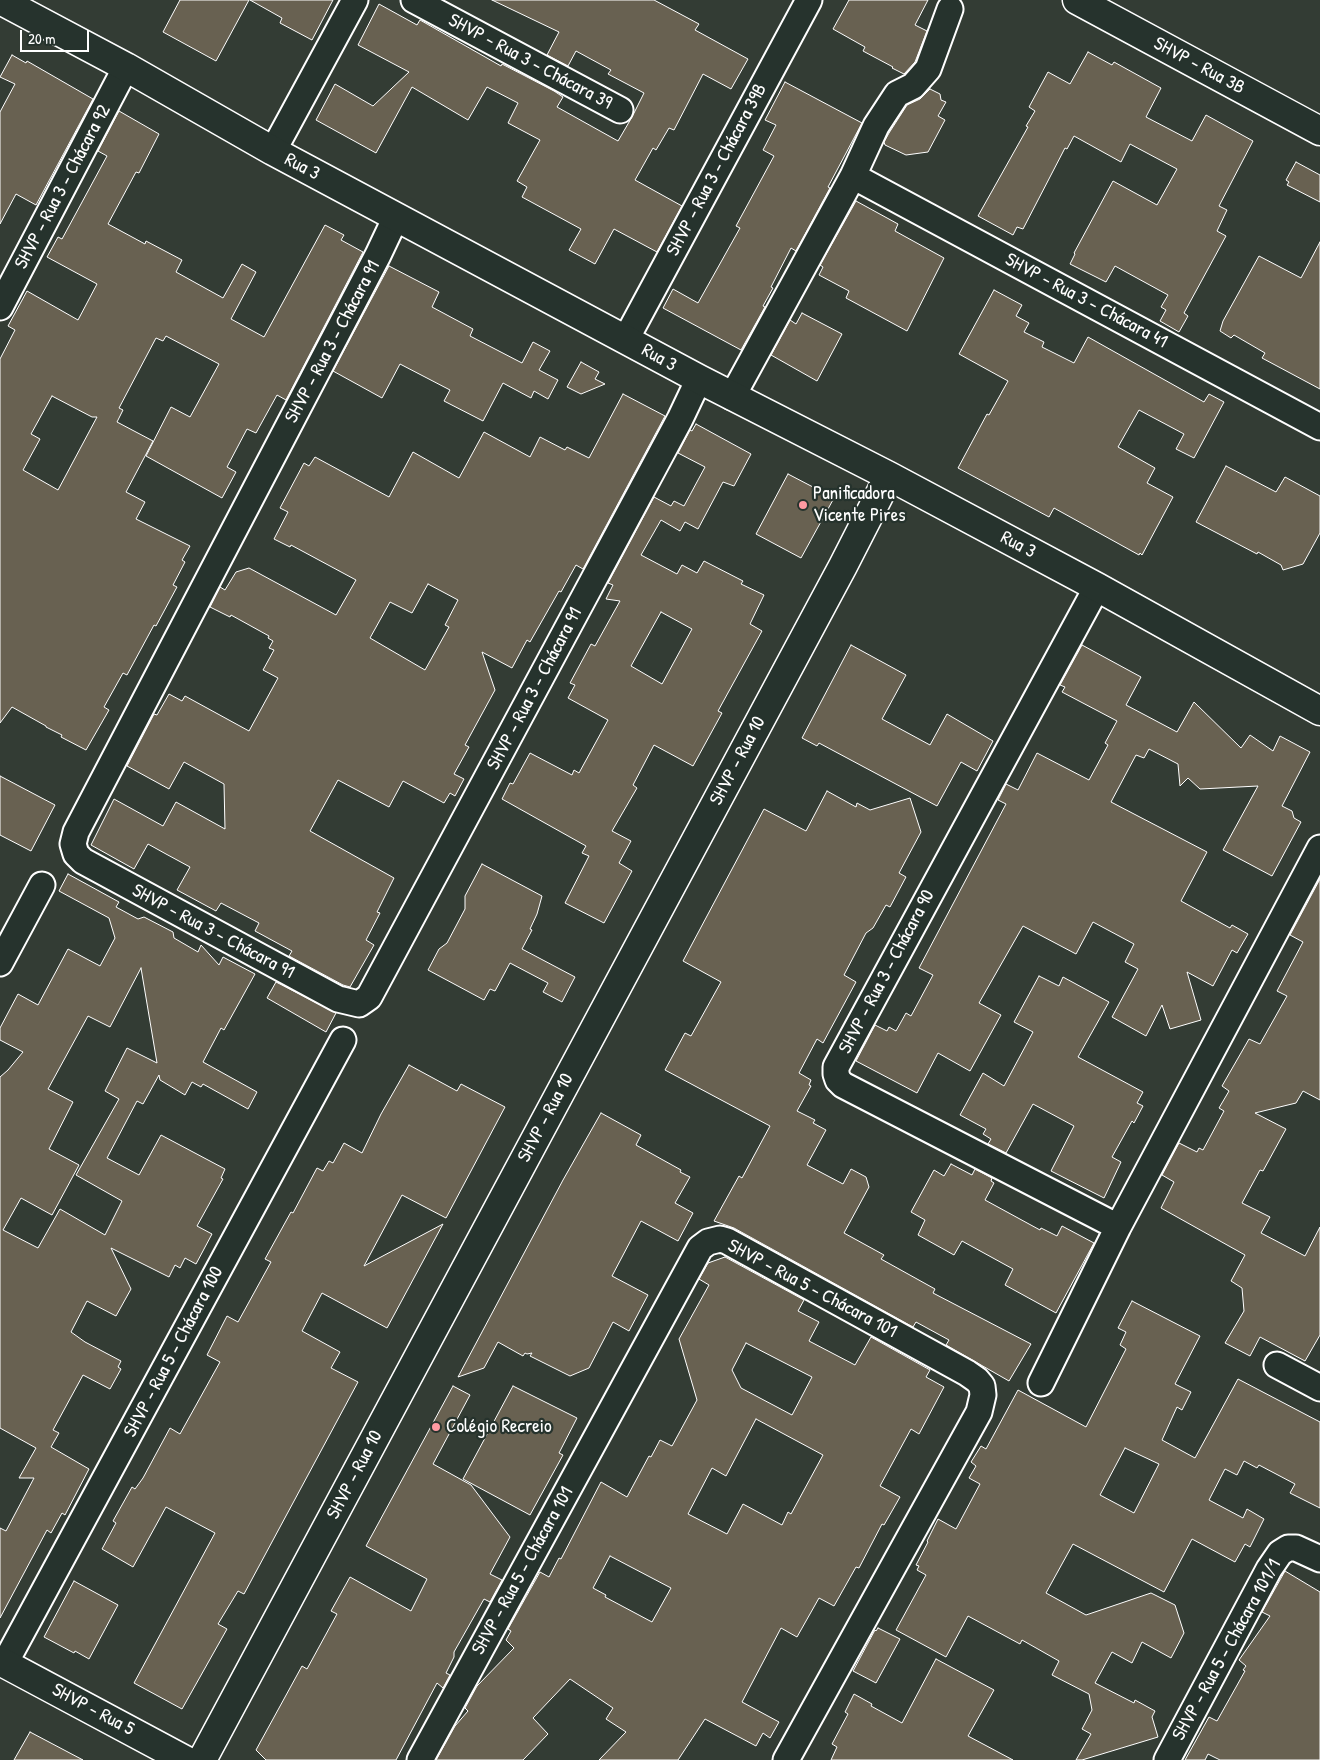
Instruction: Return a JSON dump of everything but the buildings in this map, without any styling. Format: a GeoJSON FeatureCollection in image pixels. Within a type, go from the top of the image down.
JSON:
{"type":"FeatureCollection","features":[{"type":"Feature","properties":{"kind":"street","name":"Rua 3"},"geometry":{"type":"LineString","coordinates":[[0,0],[126,67],[273,151],[699,380],[889,476],[1097,587],[1320,711]]}},
{"type":"Feature","properties":{"kind":"street"},"geometry":{"type":"LineString","coordinates":[[273,151],[355,0]]}},
{"type":"Feature","properties":{"kind":"street","name":"SHVP - Rua 3 - Chácara 39"},"geometry":{"type":"LineString","coordinates":[[414,0],[620,110]]}},
{"type":"Feature","properties":{"kind":"street","name":"SHVP - Rua 3 - Chácara 39B"},"geometry":{"type":"LineString","coordinates":[[626,340],[809,0]]}},
{"type":"Feature","properties":{"kind":"street","name":"SHVP - Rua 3B"},"geometry":{"type":"LineString","coordinates":[[1077,0],[1320,132]]}},
{"type":"Feature","properties":{"kind":"street"},"geometry":{"type":"LineString","coordinates":[[732,397],[853,176],[876,126],[890,102],[897,94],[913,86],[928,69],[950,9]]}},
{"type":"Feature","properties":{"kind":"street","name":"SHVP - Rua 3 - Chácara 92"},"geometry":{"type":"LineString","coordinates":[[0,307],[126,67]]}},
{"type":"Feature","properties":{"kind":"street","name":"SHVP - Rua 3 - Chácara 41"},"geometry":{"type":"LineString","coordinates":[[853,176],[1320,427]]}},
{"type":"Feature","properties":{"kind":"street","name":"SHVP - Rua 3 - Chácara 91"},"geometry":{"type":"LineString","coordinates":[[396,217],[374,264],[76,832],[73,844],[76,854],[82,861],[321,990],[338,999],[359,1004],[369,997],[680,419],[699,380]]}},
{"type":"Feature","properties":{"kind":"street","name":"SHVP - Rua 10"},"geometry":{"type":"LineString","coordinates":[[202,1760],[843,566],[889,476]]}},
{"type":"Feature","properties":{"kind":"street","name":"SHVP - Rua 3 - Chácara 90"},"geometry":{"type":"LineString","coordinates":[[1097,587],[836,1067],[836,1074],[838,1080],[843,1085],[1118,1227]]}},
{"type":"Feature","properties":{"kind":"street"},"geometry":{"type":"LineString","coordinates":[[1041,1383],[1118,1227],[1320,848]]}},
{"type":"Feature","properties":{"kind":"street"},"geometry":{"type":"LineString","coordinates":[[0,963],[42,885]]}},
{"type":"Feature","properties":{"kind":"street","name":"SHVP - Rua 5 - Chácara 100"},"geometry":{"type":"LineString","coordinates":[[2,1662],[343,1040]]}},
{"type":"Feature","properties":{"kind":"street","name":"SHVP - Rua 5 - Chácara 101"},"geometry":{"type":"LineString","coordinates":[[420,1760],[700,1248],[708,1242],[720,1239],[727,1241],[967,1373],[982,1386],[983,1395],[979,1412],[786,1760]]}},
{"type":"Feature","properties":{"kind":"street"},"geometry":{"type":"LineString","coordinates":[[1277,1365],[1320,1388]]}},
{"type":"Feature","properties":{"kind":"street","name":"SHVP - Rua 5 - Chácara 101/1"},"geometry":{"type":"LineString","coordinates":[[1167,1760],[1268,1569],[1280,1553],[1288,1548],[1296,1548],[1320,1559]]}},
{"type":"Feature","properties":{"kind":"street","name":"SHVP - Rua 5"},"geometry":{"type":"LineString","coordinates":[[2,1662],[185,1760]]}},
{"type":"Feature","properties":{"kind":"place","name":"Panificadora Vicente Pires"},"geometry":{"type":"Point","coordinates":[803,505]}},
{"type":"Feature","properties":{"kind":"place","name":"Colégio Recreio"},"geometry":{"type":"Point","coordinates":[436,1427]}}]}
